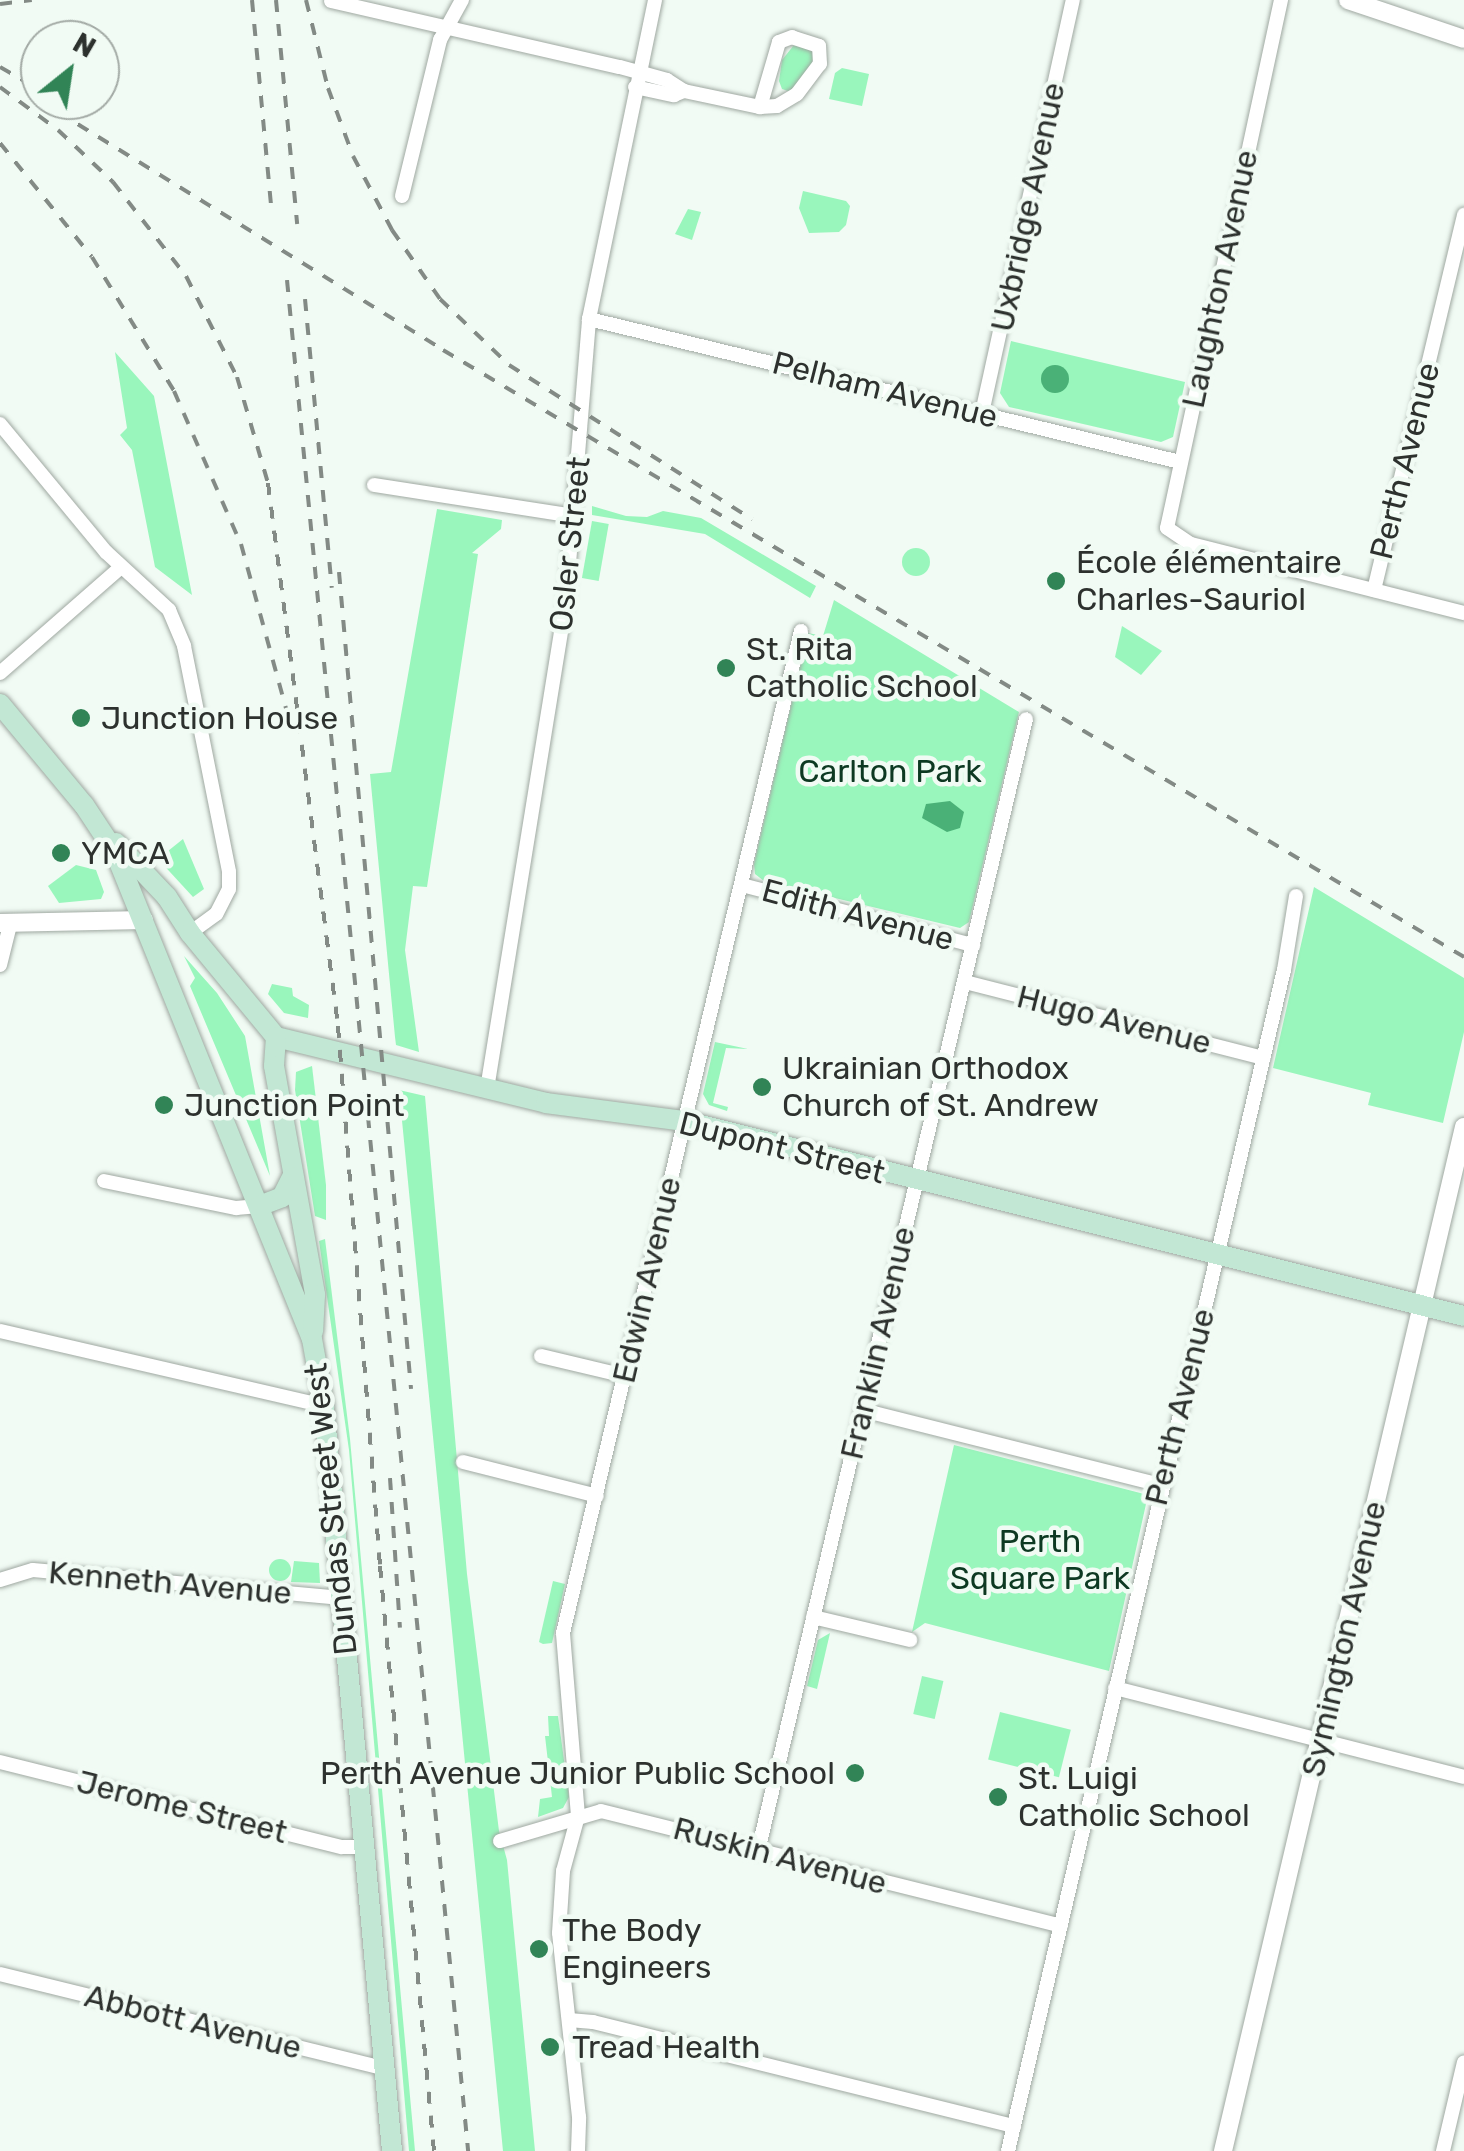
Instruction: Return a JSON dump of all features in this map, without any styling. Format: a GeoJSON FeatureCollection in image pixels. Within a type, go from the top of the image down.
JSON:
{"type":"FeatureCollection","features":[{"type":"Feature","properties":{"kind":"main road","name":"Dundas Street West"},"geometry":{"type":"LineString","coordinates":[[0,704],[104,831],[144,920],[312,1339],[324,1406],[392,2151]]}},
{"type":"Feature","properties":{"kind":"main road"},"geometry":{"type":"LineString","coordinates":[[104,831],[167,897],[190,933],[276,1037],[274,1066],[315,1296],[312,1339]]}},
{"type":"Feature","properties":{"kind":"main road"},"geometry":{"type":"LineString","coordinates":[[144,920],[190,933]]}},
{"type":"Feature","properties":{"kind":"main road","name":"Dupont Street"},"geometry":{"type":"LineString","coordinates":[[276,1037],[546,1103],[685,1121],[1464,1316]]}},
{"type":"Feature","properties":{"kind":"main road"},"geometry":{"type":"LineString","coordinates":[[260,1206],[282,1197],[292,1177]]}},
{"type":"Feature","properties":{"kind":"street"},"geometry":{"type":"LineString","coordinates":[[332,0],[637,80],[673,82],[684,91],[760,107],[777,106],[797,94],[820,64],[820,46],[792,38],[780,42],[760,107]]}},
{"type":"Feature","properties":{"kind":"street"},"geometry":{"type":"LineString","coordinates":[[402,196],[440,40],[462,0]]}},
{"type":"Feature","properties":{"kind":"street","name":"Osler Street"},"geometry":{"type":"LineString","coordinates":[[487,1090],[566,600],[589,319],[655,0]]}},
{"type":"Feature","properties":{"kind":"street","name":"Uxbridge Avenue"},"geometry":{"type":"LineString","coordinates":[[982,413],[1073,0]]}},
{"type":"Feature","properties":{"kind":"street","name":"Laughton Avenue"},"geometry":{"type":"LineString","coordinates":[[1281,0],[1165,520],[1172,534],[1191,544],[1374,590]]}},
{"type":"Feature","properties":{"kind":"street"},"geometry":{"type":"LineString","coordinates":[[1348,0],[1464,39]]}},
{"type":"Feature","properties":{"kind":"street","name":"Perth Avenue"},"geometry":{"type":"LineString","coordinates":[[1374,590],[1464,214]]}},
{"type":"Feature","properties":{"kind":"street","name":"Pelham Avenue"},"geometry":{"type":"LineString","coordinates":[[589,319],[1180,462]]}},
{"type":"Feature","properties":{"kind":"street"},"geometry":{"type":"LineString","coordinates":[[0,424],[120,568],[148,587],[169,610],[184,646],[229,872],[229,889],[216,914],[190,933]]}},
{"type":"Feature","properties":{"kind":"street"},"geometry":{"type":"LineString","coordinates":[[374,486],[574,516]]}},
{"type":"Feature","properties":{"kind":"street"},"geometry":{"type":"LineString","coordinates":[[0,673],[120,568]]}},
{"type":"Feature","properties":{"kind":"street"},"geometry":{"type":"LineString","coordinates":[[1374,590],[1464,613]]}},
{"type":"Feature","properties":{"kind":"street","name":"Edwin Avenue"},"geometry":{"type":"LineString","coordinates":[[578,1816],[563,1633],[802,631]]}},
{"type":"Feature","properties":{"kind":"street","name":"Franklin Avenue"},"geometry":{"type":"LineString","coordinates":[[758,1851],[1026,720]]}},
{"type":"Feature","properties":{"kind":"street","name":"Edith Avenue"},"geometry":{"type":"LineString","coordinates":[[742,885],[973,945]]}},
{"type":"Feature","properties":{"kind":"street","name":"Perth Avenue"},"geometry":{"type":"LineString","coordinates":[[1008,2151],[1160,1485],[1218,1256],[1296,913],[1296,896]]}},
{"type":"Feature","properties":{"kind":"street"},"geometry":{"type":"LineString","coordinates":[[0,965],[5,924],[144,920]]}},
{"type":"Feature","properties":{"kind":"street","name":"Hugo Avenue"},"geometry":{"type":"LineString","coordinates":[[965,982],[1263,1058]]}},
{"type":"Feature","properties":{"kind":"street","name":"Symington Avenue"},"geometry":{"type":"LineString","coordinates":[[1222,2151],[1464,1126]]}},
{"type":"Feature","properties":{"kind":"street"},"geometry":{"type":"LineString","coordinates":[[104,1181],[236,1208],[260,1206]]}},
{"type":"Feature","properties":{"kind":"street"},"geometry":{"type":"LineString","coordinates":[[0,1332],[324,1406]]}},
{"type":"Feature","properties":{"kind":"street"},"geometry":{"type":"LineString","coordinates":[[541,1356],[624,1376]]}},
{"type":"Feature","properties":{"kind":"street"},"geometry":{"type":"LineString","coordinates":[[862,1410],[1160,1485]]}},
{"type":"Feature","properties":{"kind":"street"},"geometry":{"type":"LineString","coordinates":[[462,1462],[596,1496]]}},
{"type":"Feature","properties":{"kind":"street","name":"Kenneth Avenue"},"geometry":{"type":"LineString","coordinates":[[0,1580],[33,1570],[342,1598]]}},
{"type":"Feature","properties":{"kind":"street"},"geometry":{"type":"LineString","coordinates":[[813,1617],[910,1640]]}},
{"type":"Feature","properties":{"kind":"street"},"geometry":{"type":"LineString","coordinates":[[1116,1688],[1464,1777]]}},
{"type":"Feature","properties":{"kind":"street","name":"Jerome Street"},"geometry":{"type":"LineString","coordinates":[[0,1762],[342,1846],[365,1848]]}},
{"type":"Feature","properties":{"kind":"street","name":"Ruskin Avenue"},"geometry":{"type":"LineString","coordinates":[[500,1840],[601,1811],[1062,1926]]}},
{"type":"Feature","properties":{"kind":"street"},"geometry":{"type":"LineString","coordinates":[[578,1816],[562,1871],[560,1903],[578,2151]]}},
{"type":"Feature","properties":{"kind":"street","name":"Abbott Avenue"},"geometry":{"type":"LineString","coordinates":[[0,1974],[386,2069]]}},
{"type":"Feature","properties":{"kind":"street"},"geometry":{"type":"LineString","coordinates":[[569,2020],[587,2021],[1014,2126]]}},
{"type":"Feature","properties":{"kind":"street"},"geometry":{"type":"LineString","coordinates":[[1443,2151],[1464,2062]]}},
{"type":"Feature","properties":{"kind":"green space"},"geometry":{"type":"Polygon","coordinates":[[[794,45],[815,50],[816,60],[791,92],[782,89],[779,81],[782,60],[794,45]]]}},
{"type":"Feature","properties":{"kind":"green space"},"geometry":{"type":"Polygon","coordinates":[[[842,68],[869,74],[862,106],[829,99],[835,73],[842,68]]]}},
{"type":"Feature","properties":{"kind":"green space"},"geometry":{"type":"Polygon","coordinates":[[[803,191],[846,201],[850,206],[846,225],[839,232],[809,233],[799,208],[803,191]]]}},
{"type":"Feature","properties":{"kind":"green space"},"geometry":{"type":"Polygon","coordinates":[[[688,209],[701,212],[692,240],[675,234],[688,209]]]}},
{"type":"Feature","properties":{"kind":"green space"},"geometry":{"type":"Polygon","coordinates":[[[1011,341],[1185,382],[1173,437],[1161,442],[1009,407],[1000,393],[1011,341]]]}},
{"type":"Feature","properties":{"kind":"green space"},"geometry":{"type":"Polygon","coordinates":[[[115,352],[154,396],[192,595],[155,567],[132,450],[120,435],[127,428],[115,352]]]}},
{"type":"Feature","properties":{"kind":"green space"},"geometry":{"type":"Polygon","coordinates":[[[592,506],[626,516],[647,517],[663,511],[701,518],[816,586],[810,598],[705,534],[592,515],[592,506]]]}},
{"type":"Feature","properties":{"kind":"green space"},"geometry":{"type":"Polygon","coordinates":[[[437,509],[502,520],[501,529],[472,553],[478,554],[427,887],[413,886],[405,950],[419,1052],[396,1045],[370,774],[391,772],[437,509]]]}},
{"type":"Feature","properties":{"kind":"green space"},"geometry":{"type":"Polygon","coordinates":[[[592,521],[609,524],[599,581],[582,578],[592,521]]]}},
{"type":"Feature","properties":{"kind":"green space"},"geometry":{"type":"Polygon","coordinates":[[[916,548],[926,552],[930,562],[926,572],[916,576],[906,572],[902,562],[906,552],[916,548]]]}},
{"type":"Feature","properties":{"kind":"green space","name":"Carlton Park"},"geometry":{"type":"Polygon","coordinates":[[[834,600],[1019,712],[969,922],[960,928],[764,881],[755,874],[754,864],[808,633],[823,636],[834,600]]]}},
{"type":"Feature","properties":{"kind":"green space"},"geometry":{"type":"Polygon","coordinates":[[[1122,626],[1162,651],[1141,675],[1115,657],[1122,626]]]}},
{"type":"Feature","properties":{"kind":"green space"},"geometry":{"type":"Polygon","coordinates":[[[183,839],[204,889],[193,897],[158,859],[183,839]]]}},
{"type":"Feature","properties":{"kind":"green space"},"geometry":{"type":"Polygon","coordinates":[[[76,865],[96,870],[104,892],[101,899],[59,903],[48,886],[76,865]]]}},
{"type":"Feature","properties":{"kind":"green space"},"geometry":{"type":"Polygon","coordinates":[[[1314,887],[1464,978],[1464,1032],[1443,1123],[1368,1105],[1371,1093],[1273,1068],[1314,887]]]}},
{"type":"Feature","properties":{"kind":"green space"},"geometry":{"type":"Polygon","coordinates":[[[184,956],[217,993],[245,1036],[270,1176],[190,986],[195,978],[184,956]]]}},
{"type":"Feature","properties":{"kind":"green space"},"geometry":{"type":"Polygon","coordinates":[[[272,984],[292,988],[293,996],[309,1005],[308,1018],[284,1013],[268,994],[272,984]]]}},
{"type":"Feature","properties":{"kind":"green space"},"geometry":{"type":"Polygon","coordinates":[[[715,1042],[748,1049],[726,1048],[713,1103],[728,1107],[727,1111],[709,1105],[703,1094],[715,1042]]]}},
{"type":"Feature","properties":{"kind":"green space"},"geometry":{"type":"Polygon","coordinates":[[[312,1066],[326,1185],[326,1220],[315,1216],[295,1090],[296,1072],[312,1066]]]}},
{"type":"Feature","properties":{"kind":"green space"},"geometry":{"type":"Polygon","coordinates":[[[399,1090],[425,1096],[467,1574],[499,1831],[507,1860],[535,2151],[503,2151],[399,1090]]]}},
{"type":"Feature","properties":{"kind":"green space"},"geometry":{"type":"Polygon","coordinates":[[[325,1239],[350,1439],[415,2151],[409,2151],[349,1450],[319,1241],[325,1239]]]}},
{"type":"Feature","properties":{"kind":"green space","name":"Perth Square Park"},"geometry":{"type":"Polygon","coordinates":[[[954,1445],[1148,1495],[1109,1671],[925,1623],[912,1632],[954,1445]]]}},
{"type":"Feature","properties":{"kind":"green space"},"geometry":{"type":"Polygon","coordinates":[[[280,1559],[288,1562],[288,1578],[280,1581],[272,1578],[269,1570],[272,1562],[280,1559]]]}},
{"type":"Feature","properties":{"kind":"green space"},"geometry":{"type":"Polygon","coordinates":[[[294,1561],[319,1563],[320,1583],[291,1582],[294,1561]]]}},
{"type":"Feature","properties":{"kind":"green space"},"geometry":{"type":"Polygon","coordinates":[[[553,1581],[565,1584],[552,1643],[543,1644],[539,1642],[553,1581]]]}},
{"type":"Feature","properties":{"kind":"green space"},"geometry":{"type":"Polygon","coordinates":[[[830,1633],[817,1689],[807,1686],[818,1640],[830,1633]]]}},
{"type":"Feature","properties":{"kind":"green space"},"geometry":{"type":"Polygon","coordinates":[[[922,1676],[943,1681],[935,1719],[913,1714],[922,1676]]]}},
{"type":"Feature","properties":{"kind":"green space"},"geometry":{"type":"Polygon","coordinates":[[[1000,1712],[1071,1730],[1059,1777],[988,1760],[1000,1712]]]}},
{"type":"Feature","properties":{"kind":"green space"},"geometry":{"type":"Polygon","coordinates":[[[548,1716],[558,1716],[569,1797],[563,1808],[538,1817],[540,1799],[552,1797],[545,1736],[549,1736],[548,1716]]]}},
{"type":"Feature","properties":{"kind":"shaded area"},"geometry":{"type":"Polygon","coordinates":[[[1055,365],[1065,369],[1069,379],[1065,389],[1055,393],[1045,389],[1041,379],[1045,369],[1055,365]]]}},
{"type":"Feature","properties":{"kind":"shaded area"},"geometry":{"type":"Polygon","coordinates":[[[950,801],[964,812],[960,828],[947,832],[922,818],[926,804],[950,801]]]}},
{"type":"Feature","properties":{"kind":"railway"},"geometry":{"type":"LineString","coordinates":[[0,4],[32,0]]}},
{"type":"Feature","properties":{"kind":"railway"},"geometry":{"type":"LineString","coordinates":[[252,0],[271,205]]}},
{"type":"Feature","properties":{"kind":"railway"},"geometry":{"type":"LineString","coordinates":[[276,0],[297,224]]}},
{"type":"Feature","properties":{"kind":"railway"},"geometry":{"type":"LineString","coordinates":[[306,0],[328,88],[353,156],[392,230],[440,299],[509,365],[752,519]]}},
{"type":"Feature","properties":{"kind":"railway"},"geometry":{"type":"LineString","coordinates":[[0,67],[20,78]]}},
{"type":"Feature","properties":{"kind":"railway"},"geometry":{"type":"LineString","coordinates":[[0,87],[58,130],[113,182],[186,276],[237,377],[268,483],[338,1026],[380,1566],[434,2151]]}},
{"type":"Feature","properties":{"kind":"railway"},"geometry":{"type":"LineString","coordinates":[[71,120],[443,350],[1464,957]]}},
{"type":"Feature","properties":{"kind":"railway"},"geometry":{"type":"LineString","coordinates":[[0,143],[92,257],[174,391],[241,544],[287,712]]}},
{"type":"Feature","properties":{"kind":"railway"},"geometry":{"type":"LineString","coordinates":[[287,280],[468,2151]]}},
{"type":"Feature","properties":{"kind":"railway"},"geometry":{"type":"LineString","coordinates":[[305,299],[332,588]]}},
{"type":"Feature","properties":{"kind":"railway"},"geometry":{"type":"LineString","coordinates":[[339,572],[411,1389]]}},
{"type":"Feature","properties":{"kind":"railway"},"geometry":{"type":"LineString","coordinates":[[390,1478],[400,1628]]}},
{"type":"Feature","properties":{"kind":"place","name":"École élémentaire Charles-Sauriol"},"geometry":{"type":"Point","coordinates":[1056,581]}},
{"type":"Feature","properties":{"kind":"place","name":"St. Rita Catholic School"},"geometry":{"type":"Point","coordinates":[726,668]}},
{"type":"Feature","properties":{"kind":"place","name":"Junction House"},"geometry":{"type":"Point","coordinates":[81,718]}},
{"type":"Feature","properties":{"kind":"place","name":"YMCA"},"geometry":{"type":"Point","coordinates":[61,853]}},
{"type":"Feature","properties":{"kind":"place","name":"Ukrainian Orthodox Church of St. Andrew"},"geometry":{"type":"Point","coordinates":[762,1087]}},
{"type":"Feature","properties":{"kind":"place","name":"Junction Point"},"geometry":{"type":"Point","coordinates":[164,1105]}},
{"type":"Feature","properties":{"kind":"place","name":"Perth Avenue Junior Public School"},"geometry":{"type":"Point","coordinates":[855,1773]}},
{"type":"Feature","properties":{"kind":"place","name":"St. Luigi Catholic School"},"geometry":{"type":"Point","coordinates":[998,1797]}},
{"type":"Feature","properties":{"kind":"place","name":"The Body Engineers"},"geometry":{"type":"Point","coordinates":[539,1949]}},
{"type":"Feature","properties":{"kind":"place","name":"Tread Health"},"geometry":{"type":"Point","coordinates":[550,2047]}}]}
